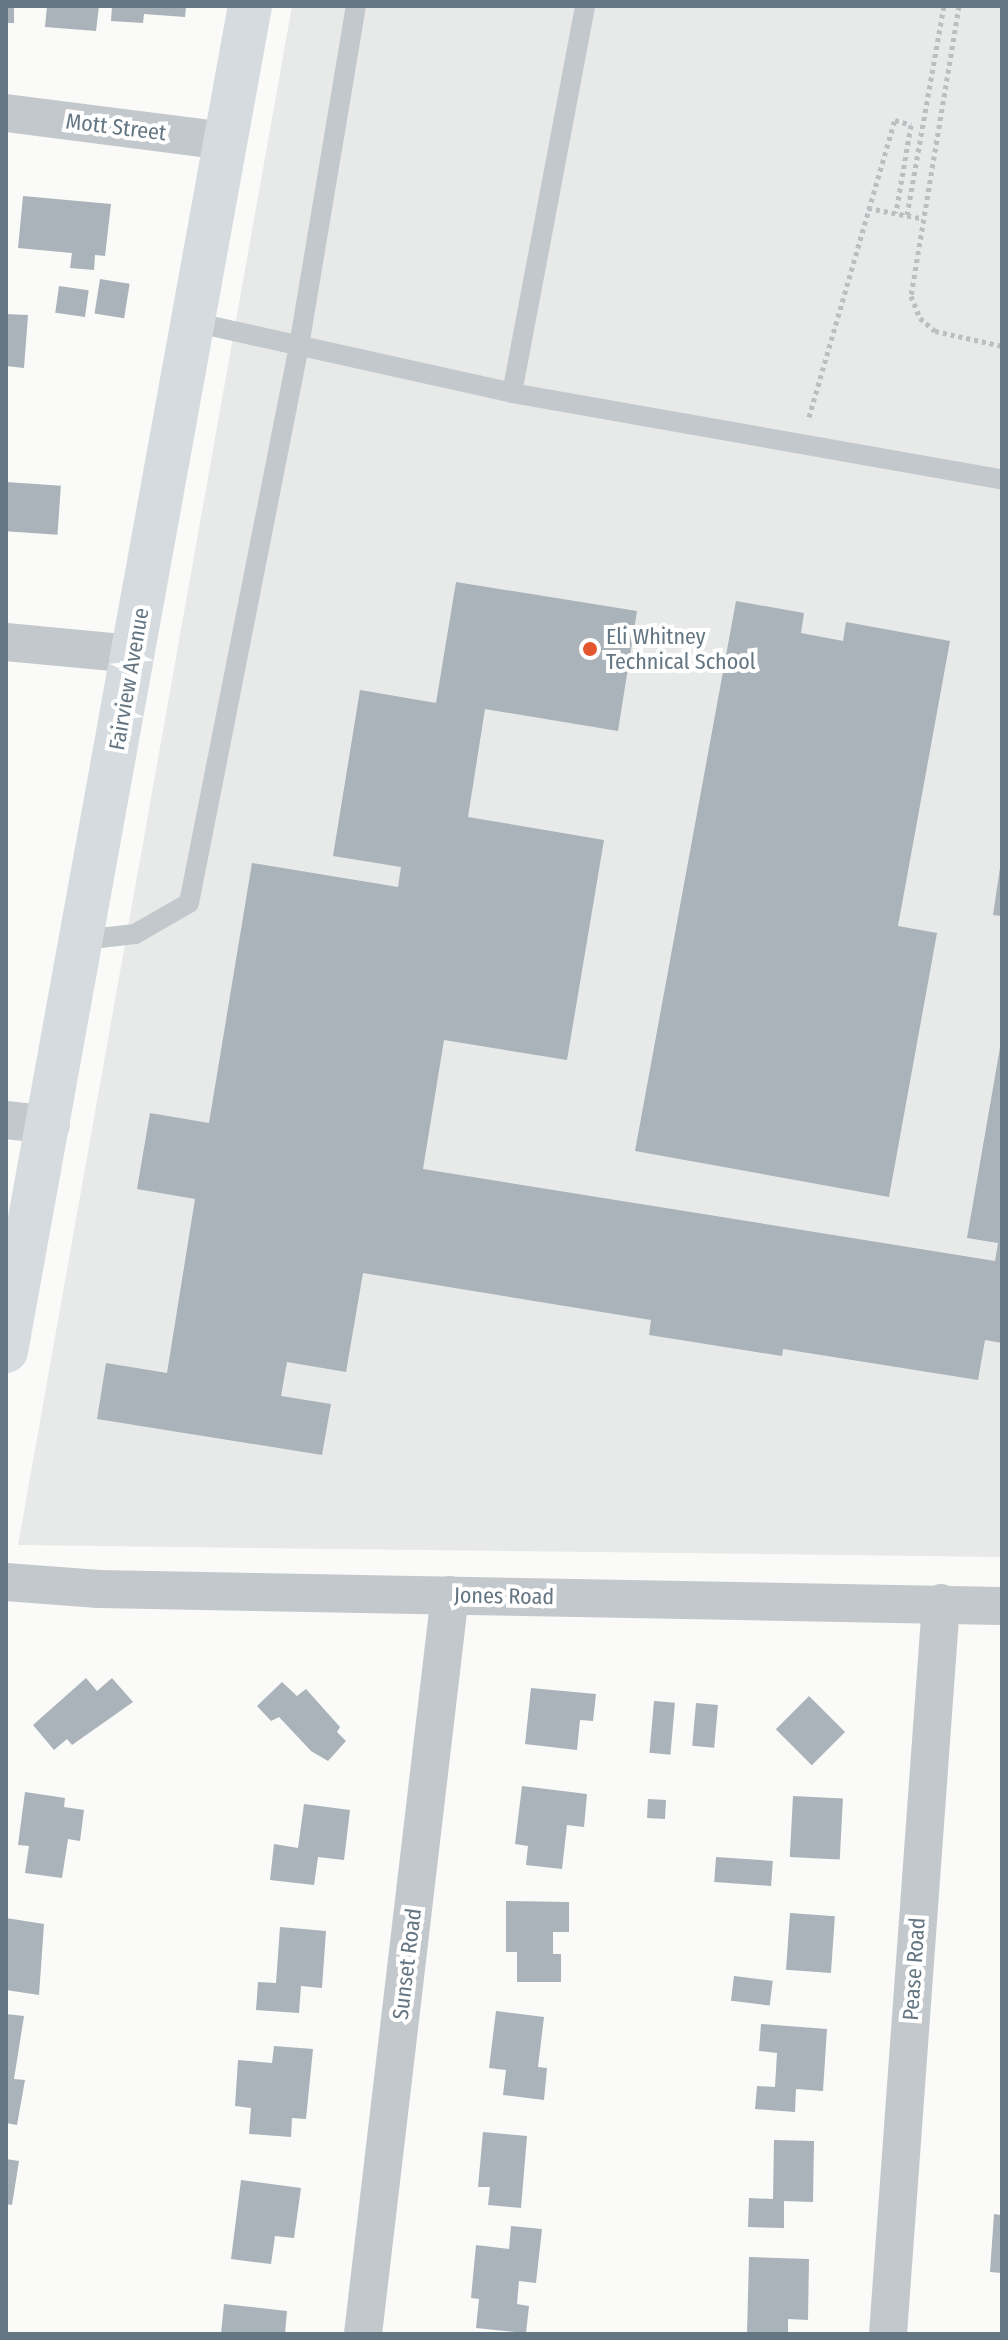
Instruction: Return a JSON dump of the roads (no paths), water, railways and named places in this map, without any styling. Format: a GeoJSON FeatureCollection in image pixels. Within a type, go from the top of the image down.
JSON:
{"type":"FeatureCollection","features":[{"type":"Feature","properties":{"kind":"street","name":"Fairview Avenue"},"geometry":{"type":"LineString","coordinates":[[6,1351],[51,1125],[250,6]]}},
{"type":"Feature","properties":{"kind":"street","name":"Mott Street"},"geometry":{"type":"LineString","coordinates":[[6,113],[226,141]]}},
{"type":"Feature","properties":{"kind":"street"},"geometry":{"type":"LineString","coordinates":[[6,642],[134,654]]}},
{"type":"Feature","properties":{"kind":"street"},"geometry":{"type":"LineString","coordinates":[[6,1120],[51,1125]]}},
{"type":"Feature","properties":{"kind":"street","name":"Jones Road"},"geometry":{"type":"LineString","coordinates":[[6,1582],[99,1589],[1002,1606]]}},
{"type":"Feature","properties":{"kind":"street","name":"Sunset Road"},"geometry":{"type":"LineString","coordinates":[[363,2334],[450,1595]]}},
{"type":"Feature","properties":{"kind":"street","name":"Pease Road"},"geometry":{"type":"LineString","coordinates":[[888,2334],[941,1603]]}},
{"type":"Feature","properties":{"kind":"lane"},"geometry":{"type":"LineString","coordinates":[[83,940],[135,934],[189,903],[299,346],[356,6]]}},
{"type":"Feature","properties":{"kind":"lane"},"geometry":{"type":"LineString","coordinates":[[512,393],[585,6]]}},
{"type":"Feature","properties":{"kind":"lane"},"geometry":{"type":"LineString","coordinates":[[193,322],[512,393],[804,441],[1002,479]]}},
{"type":"Feature","properties":{"kind":"place","name":"Eli Whitney Technical School"},"geometry":{"type":"Point","coordinates":[590,649]}}]}
